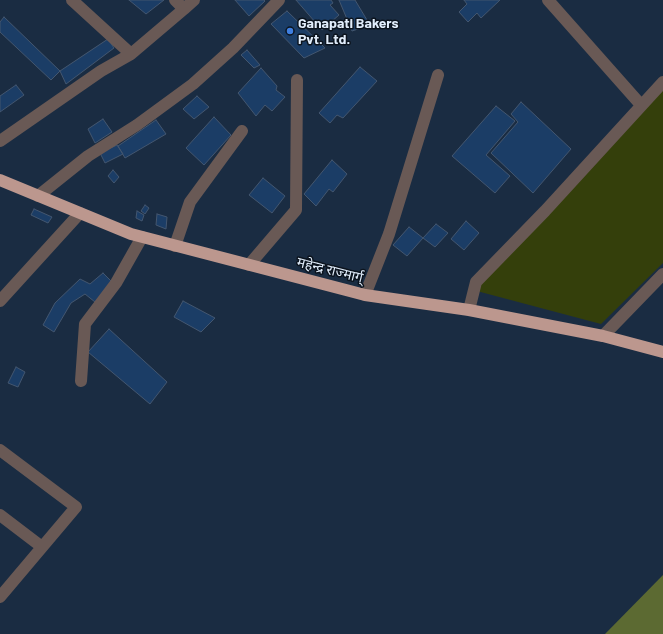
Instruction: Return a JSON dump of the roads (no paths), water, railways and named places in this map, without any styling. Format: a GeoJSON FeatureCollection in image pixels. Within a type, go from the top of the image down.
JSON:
{"type":"FeatureCollection","features":[{"type":"Feature","properties":{"kind":"highway","name":"महेन्द्र राज्मार्ग्"},"geometry":{"type":"LineString","coordinates":[[0,180],[131,234],[175,246],[365,295],[469,310],[603,336],[663,352]]}},
{"type":"Feature","properties":{"kind":"street"},"geometry":{"type":"LineString","coordinates":[[72,0],[131,54]]}},
{"type":"Feature","properties":{"kind":"street"},"geometry":{"type":"LineString","coordinates":[[175,0],[184,9]]}},
{"type":"Feature","properties":{"kind":"street"},"geometry":{"type":"LineString","coordinates":[[0,141],[101,71],[131,54],[194,0]]}},
{"type":"Feature","properties":{"kind":"street"},"geometry":{"type":"LineString","coordinates":[[38,196],[88,156],[137,125],[193,84],[233,48],[280,0]]}},
{"type":"Feature","properties":{"kind":"street"},"geometry":{"type":"LineString","coordinates":[[548,0],[641,105]]}},
{"type":"Feature","properties":{"kind":"street"},"geometry":{"type":"LineString","coordinates":[[365,295],[389,234],[438,75]]}},
{"type":"Feature","properties":{"kind":"street"},"geometry":{"type":"LineString","coordinates":[[249,265],[296,210],[297,80]]}},
{"type":"Feature","properties":{"kind":"street"},"geometry":{"type":"LineString","coordinates":[[469,310],[476,282],[545,211],[663,82]]}},
{"type":"Feature","properties":{"kind":"street"},"geometry":{"type":"LineString","coordinates":[[175,246],[190,202],[242,131]]}},
{"type":"Feature","properties":{"kind":"street"},"geometry":{"type":"LineString","coordinates":[[0,301],[80,213]]}},
{"type":"Feature","properties":{"kind":"street"},"geometry":{"type":"LineString","coordinates":[[81,381],[85,324],[116,283],[142,237]]}},
{"type":"Feature","properties":{"kind":"street"},"geometry":{"type":"LineString","coordinates":[[603,336],[663,274]]}},
{"type":"Feature","properties":{"kind":"street"},"geometry":{"type":"LineString","coordinates":[[0,450],[76,507],[0,596]]}},
{"type":"Feature","properties":{"kind":"street"},"geometry":{"type":"LineString","coordinates":[[0,515],[42,547]]}},
{"type":"Feature","properties":{"kind":"place","name":"Ganapati Bakers Pvt. Ltd."},"geometry":{"type":"Point","coordinates":[290,31]}}]}
